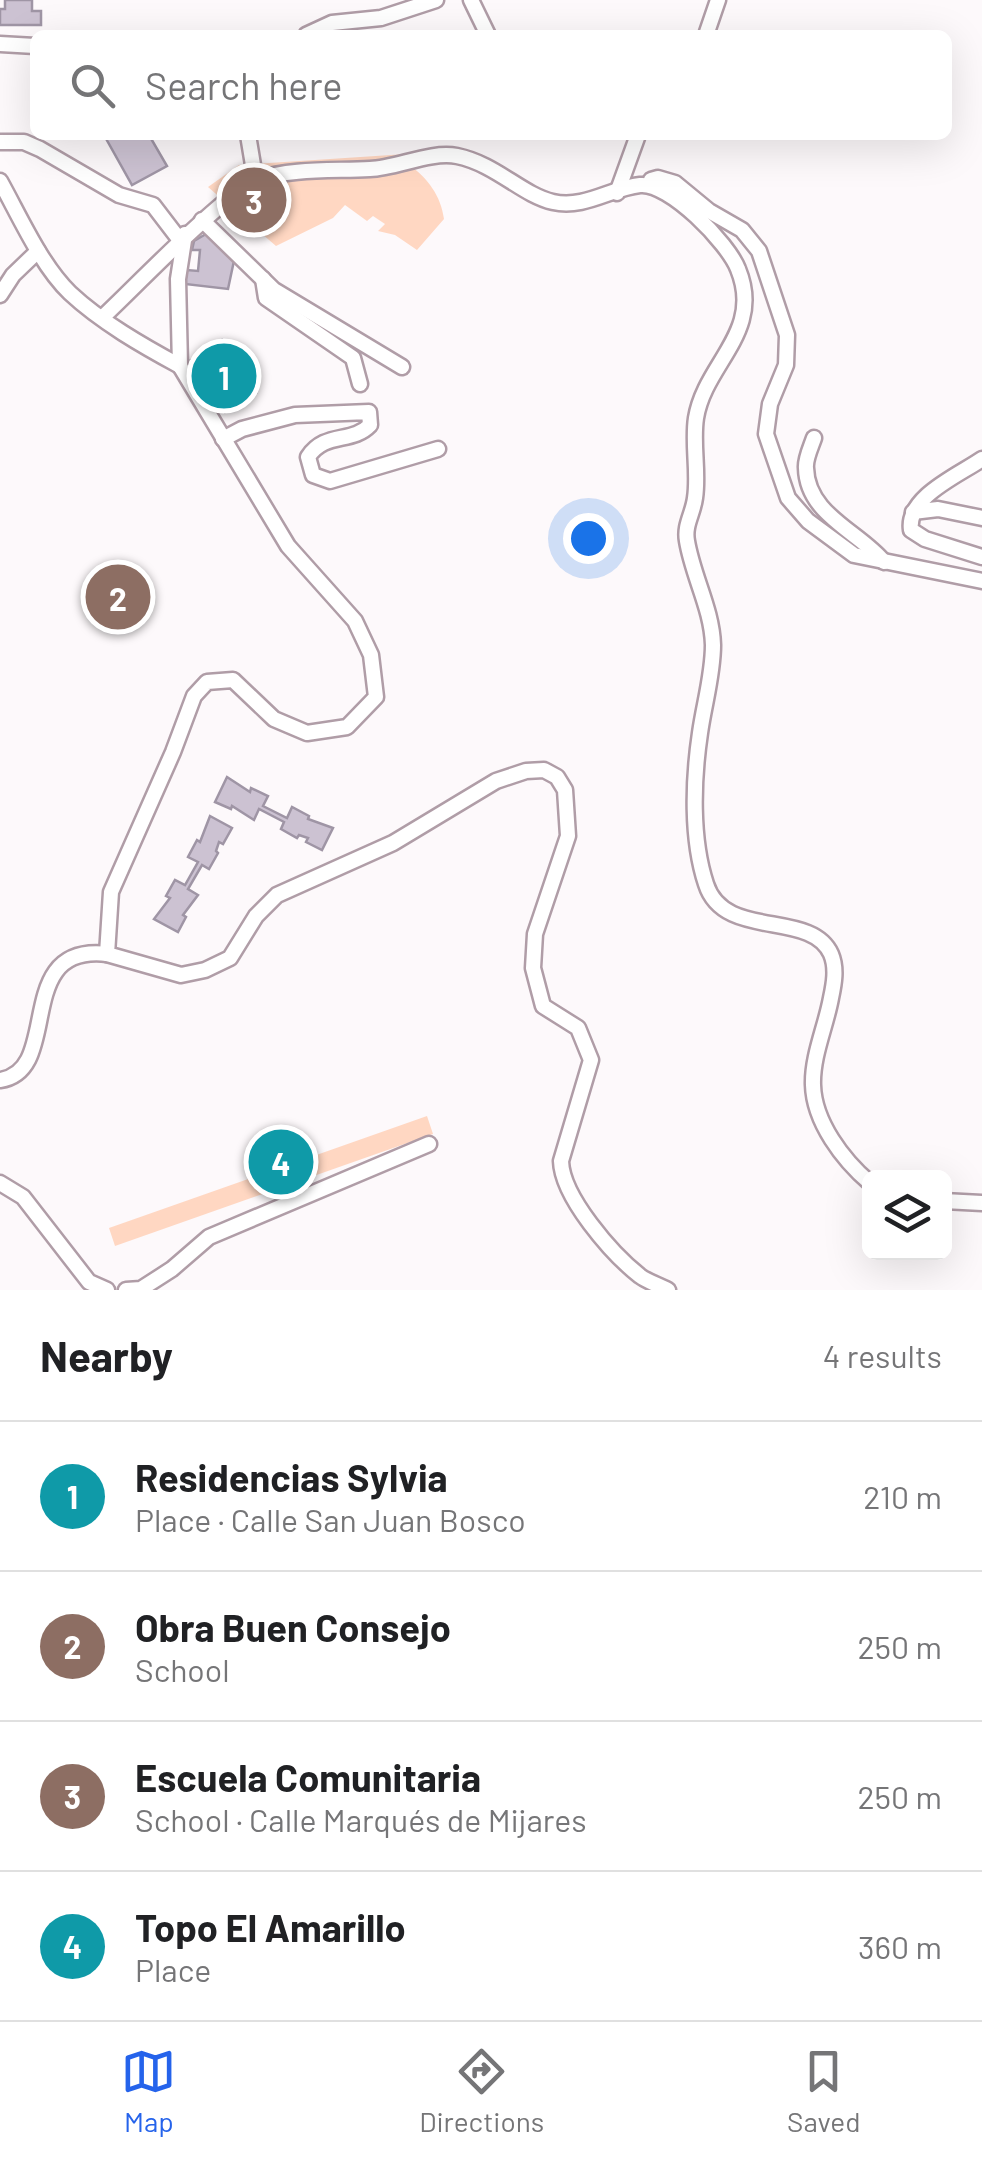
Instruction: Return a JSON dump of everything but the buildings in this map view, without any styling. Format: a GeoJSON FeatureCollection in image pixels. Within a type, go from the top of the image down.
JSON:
{"type":"FeatureCollection","features":[{"type":"Feature","properties":{"kind":"street"},"geometry":{"type":"LineString","coordinates":[[317,30],[332,23],[381,18],[436,0]]}},
{"type":"Feature","properties":{"kind":"street"},"geometry":{"type":"LineString","coordinates":[[472,0],[486,30]]}},
{"type":"Feature","properties":{"kind":"street"},"geometry":{"type":"LineString","coordinates":[[708,30],[718,0]]}},
{"type":"Feature","properties":{"kind":"street"},"geometry":{"type":"LineString","coordinates":[[0,44],[30,46]]}},
{"type":"Feature","properties":{"kind":"street"},"geometry":{"type":"LineString","coordinates":[[249,140],[254,171],[251,180]]}},
{"type":"Feature","properties":{"kind":"street"},"geometry":{"type":"LineString","coordinates":[[617,192],[636,140]]}},
{"type":"Feature","properties":{"kind":"street"},"geometry":{"type":"LineString","coordinates":[[0,142],[24,142],[119,195],[153,206],[182,236],[178,279],[180,366],[288,546],[355,621],[371,655],[376,698],[348,726],[307,733],[274,719],[233,680],[207,682],[194,696],[112,892],[108,954]]}},
{"type":"Feature","properties":{"kind":"street"},"geometry":{"type":"LineString","coordinates":[[103,317],[182,236],[251,180],[299,171],[370,169],[450,155],[481,162],[552,202],[582,202],[658,178],[675,183],[709,211],[742,230],[759,250],[786,336],[786,364],[770,404],[766,434],[788,498],[808,521],[854,555],[982,581]]}},
{"type":"Feature","properties":{"kind":"street"},"geometry":{"type":"LineString","coordinates":[[0,181],[38,251],[69,292],[149,350],[180,366]]}},
{"type":"Feature","properties":{"kind":"street"},"geometry":{"type":"LineString","coordinates":[[641,184],[660,188],[711,230],[738,268],[743,294],[743,322],[732,349],[708,384],[696,418],[695,499],[687,522],[687,541],[708,610],[713,642],[712,674],[696,774],[700,861],[707,891],[726,909],[750,922],[815,935],[831,952],[835,975],[812,1083],[817,1112],[846,1160],[862,1175]]}},
{"type":"Feature","properties":{"kind":"street"},"geometry":{"type":"LineString","coordinates":[[202,220],[274,290],[402,367]]}},
{"type":"Feature","properties":{"kind":"street"},"geometry":{"type":"LineString","coordinates":[[0,295],[38,251]]}},
{"type":"Feature","properties":{"kind":"street"},"geometry":{"type":"LineString","coordinates":[[263,278],[266,298],[354,358],[360,384]]}},
{"type":"Feature","properties":{"kind":"street"},"geometry":{"type":"LineString","coordinates":[[223,439],[242,428],[294,415],[369,412],[370,425],[364,431],[318,443],[308,456],[313,475],[330,482],[438,449]]}},
{"type":"Feature","properties":{"kind":"street"},"geometry":{"type":"LineString","coordinates":[[814,438],[805,468],[821,507],[852,536],[873,548],[885,563]]}},
{"type":"Feature","properties":{"kind":"street"},"geometry":{"type":"LineString","coordinates":[[982,459],[920,502],[913,512],[911,530],[938,544],[982,557]]}},
{"type":"Feature","properties":{"kind":"street"},"geometry":{"type":"LineString","coordinates":[[913,512],[938,509],[982,518]]}},
{"type":"Feature","properties":{"kind":"street"},"geometry":{"type":"LineString","coordinates":[[0,1080],[7,1080],[22,1069],[34,1052],[42,996],[64,964],[76,956],[108,954],[181,975],[206,970],[230,958],[256,916],[277,895],[393,843],[496,781],[526,770],[544,770],[557,777],[565,790],[568,836],[534,934],[533,968],[543,1006],[578,1028],[591,1060],[562,1161],[562,1174],[595,1229],[621,1258],[642,1278],[668,1290]]}},
{"type":"Feature","properties":{"kind":"street"},"geometry":{"type":"LineString","coordinates":[[126,1290],[141,1289],[209,1236],[429,1144]]}},
{"type":"Feature","properties":{"kind":"street"},"geometry":{"type":"LineString","coordinates":[[0,1183],[23,1196],[89,1282],[107,1290]]}},
{"type":"Feature","properties":{"kind":"street"},"geometry":{"type":"LineString","coordinates":[[952,1201],[982,1203]]}},
{"type":"Feature","properties":{"kind":"shaded area"},"geometry":{"type":"Polygon","coordinates":[[[406,154],[408,164],[437,195],[444,219],[417,250],[395,235],[378,231],[385,224],[373,216],[367,221],[345,205],[333,218],[276,246],[208,187],[239,165],[406,154]]]}},
{"type":"Feature","properties":{"kind":"shaded area"},"geometry":{"type":"Polygon","coordinates":[[[427,1116],[433,1134],[115,1246],[109,1228],[427,1116]]]}},
{"type":"Feature","properties":{"kind":"place","name":"Escuela Comunitaria"},"geometry":{"type":"Point","coordinates":[254,200]}},
{"type":"Feature","properties":{"kind":"place","name":"Residencias Sylvia"},"geometry":{"type":"Point","coordinates":[224,376]}},
{"type":"Feature","properties":{"kind":"place","name":"Obra Buen Consejo"},"geometry":{"type":"Point","coordinates":[118,597]}},
{"type":"Feature","properties":{"kind":"place","name":"Topo El Amarillo"},"geometry":{"type":"Point","coordinates":[281,1162]}}]}
